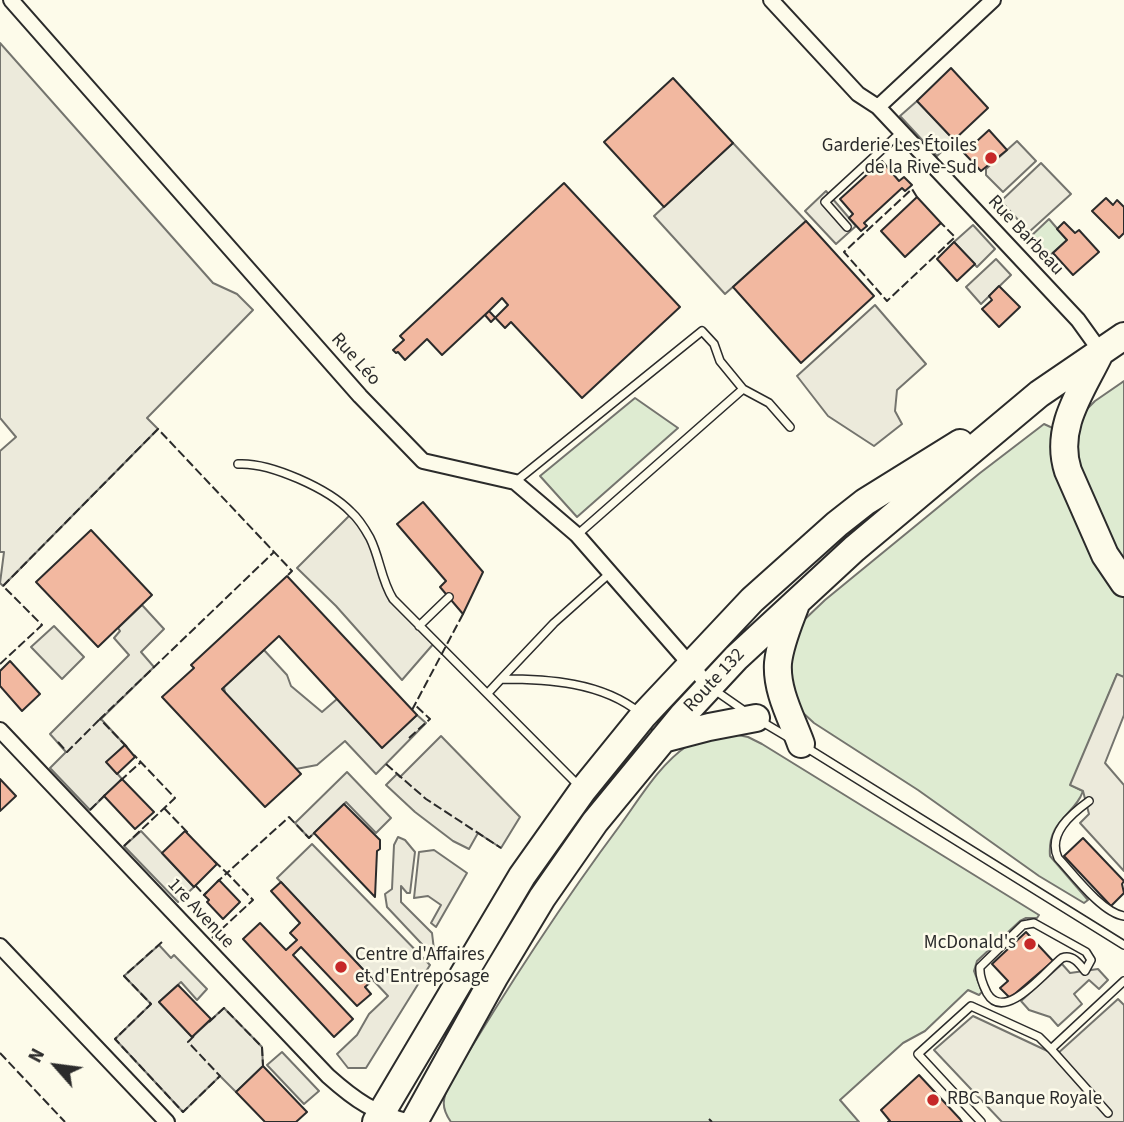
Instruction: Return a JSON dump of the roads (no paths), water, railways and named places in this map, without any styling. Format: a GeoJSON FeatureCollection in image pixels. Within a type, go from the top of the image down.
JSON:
{"type":"FeatureCollection","features":[{"type":"Feature","properties":{"kind":"highway","name":"Route 132"},"geometry":{"type":"LineString","coordinates":[[381,1119],[445,1004],[517,884],[583,790],[643,716],[690,664],[760,593],[865,502],[1039,394],[1124,335]]}},
{"type":"Feature","properties":{"kind":"highway"},"geometry":{"type":"LineString","coordinates":[[1101,352],[1069,417],[1064,436],[1064,456],[1105,555],[1124,583]]}},
{"type":"Feature","properties":{"kind":"highway","name":"Route 132"},"geometry":{"type":"LineString","coordinates":[[412,1122],[542,898],[595,822],[663,739],[709,686],[798,599],[1039,394]]}},
{"type":"Feature","properties":{"kind":"highway"},"geometry":{"type":"LineString","coordinates":[[798,599],[782,644],[778,673],[780,690],[800,744]]}},
{"type":"Feature","properties":{"kind":"highway"},"geometry":{"type":"LineString","coordinates":[[663,739],[709,727],[757,719]]}},
{"type":"Feature","properties":{"kind":"street","name":"Rue Léo"},"geometry":{"type":"LineString","coordinates":[[10,0],[351,386],[423,461],[515,482],[577,535],[709,686]]}},
{"type":"Feature","properties":{"kind":"street","name":"Rue Barbeau"},"geometry":{"type":"LineString","coordinates":[[771,0],[858,94],[878,107],[1078,320],[1101,352]]}},
{"type":"Feature","properties":{"kind":"street"},"geometry":{"type":"LineString","coordinates":[[878,107],[993,0]]}},
{"type":"Feature","properties":{"kind":"street","name":"1re Avenue"},"geometry":{"type":"LineString","coordinates":[[0,730],[328,1076],[381,1119],[412,1122]]}},
{"type":"Feature","properties":{"kind":"street"},"geometry":{"type":"LineString","coordinates":[[0,946],[167,1122]]}},
{"type":"Feature","properties":{"kind":"lane"},"geometry":{"type":"LineString","coordinates":[[847,227],[825,202],[901,132]]}},
{"type":"Feature","properties":{"kind":"lane"},"geometry":{"type":"LineString","coordinates":[[515,482],[702,331],[715,344],[720,361],[743,389],[769,402],[790,427]]}},
{"type":"Feature","properties":{"kind":"lane"},"geometry":{"type":"LineString","coordinates":[[577,535],[743,389]]}},
{"type":"Feature","properties":{"kind":"lane"},"geometry":{"type":"LineString","coordinates":[[238,464],[250,463],[295,478],[331,496],[350,510],[371,541],[385,586],[393,599],[583,790]]}},
{"type":"Feature","properties":{"kind":"lane"},"geometry":{"type":"LineString","coordinates":[[488,693],[554,623],[610,573]]}},
{"type":"Feature","properties":{"kind":"lane"},"geometry":{"type":"LineString","coordinates":[[419,626],[449,597]]}},
{"type":"Feature","properties":{"kind":"lane"},"geometry":{"type":"LineString","coordinates":[[501,679],[538,679],[589,688],[619,699],[643,716]]}},
{"type":"Feature","properties":{"kind":"lane"},"geometry":{"type":"LineString","coordinates":[[709,686],[757,719],[1124,945]]}},
{"type":"Feature","properties":{"kind":"lane"},"geometry":{"type":"LineString","coordinates":[[1089,801],[1063,824],[1055,852],[1104,907],[1124,916]]}},
{"type":"Feature","properties":{"kind":"lane"},"geometry":{"type":"LineString","coordinates":[[1034,923],[1086,952],[1091,960],[1085,971],[1075,960],[1062,958],[1014,1001],[1002,1004],[987,993],[979,971],[982,964],[1018,929],[1034,923]]}},
{"type":"Feature","properties":{"kind":"lane"},"geometry":{"type":"LineString","coordinates":[[1051,1049],[1124,981]]}},
{"type":"Feature","properties":{"kind":"lane"},"geometry":{"type":"LineString","coordinates":[[981,1122],[918,1054],[971,1006],[1039,1037],[1108,1113]]}},
{"type":"Feature","properties":{"kind":"place","name":"Garderie Les Étoiles de la Rive-Sud"},"geometry":{"type":"Point","coordinates":[991,158]}},
{"type":"Feature","properties":{"kind":"place","name":"McDonald's"},"geometry":{"type":"Point","coordinates":[1030,944]}},
{"type":"Feature","properties":{"kind":"place","name":"Centre d'Affaires et d'Entreposage"},"geometry":{"type":"Point","coordinates":[341,967]}},
{"type":"Feature","properties":{"kind":"place","name":"RBC Banque Royale"},"geometry":{"type":"Point","coordinates":[933,1100]}}]}
